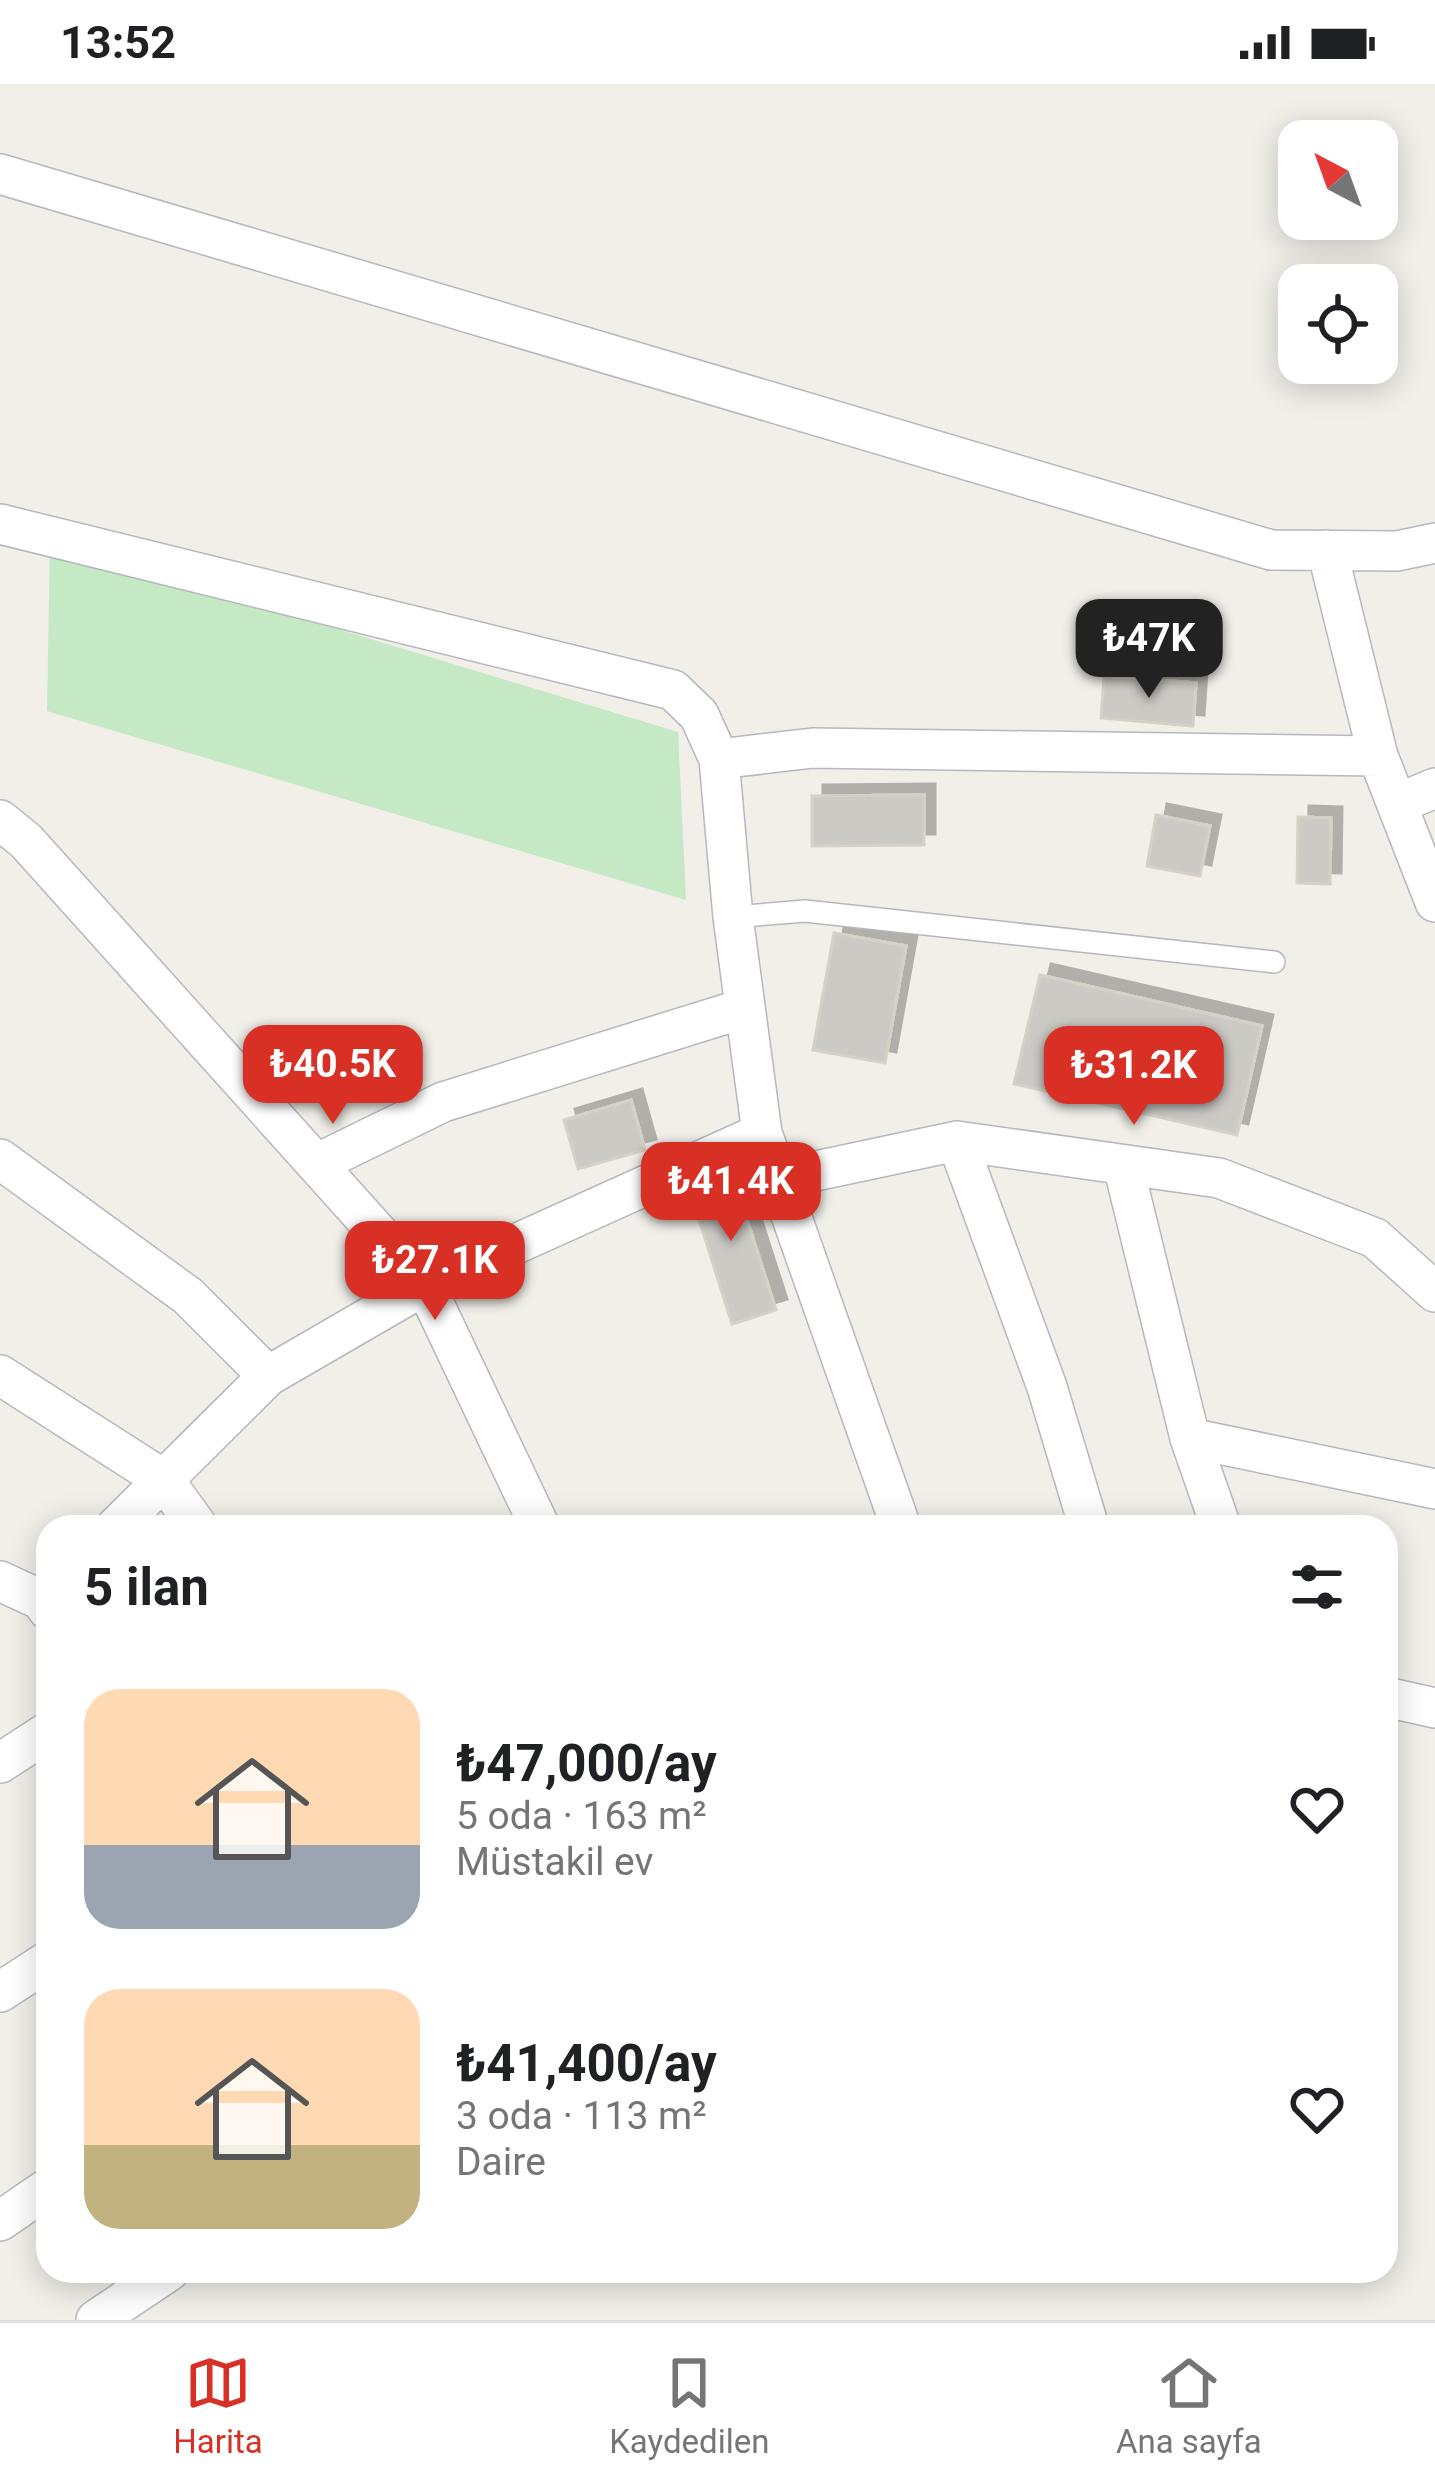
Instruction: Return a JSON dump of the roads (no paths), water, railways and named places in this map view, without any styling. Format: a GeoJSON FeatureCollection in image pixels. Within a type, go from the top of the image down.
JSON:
{"type":"FeatureCollection","features":[{"type":"Feature","properties":{"kind":"street"},"geometry":{"type":"LineString","coordinates":[[0,174],[1271,550],[1397,551],[1435,543]]}},
{"type":"Feature","properties":{"kind":"street"},"geometry":{"type":"LineString","coordinates":[[0,524],[673,691],[699,716],[718,759],[762,1133],[897,1515]]}},
{"type":"Feature","properties":{"kind":"street"},"geometry":{"type":"LineString","coordinates":[[1327,550],[1378,756],[1435,902]]}},
{"type":"Feature","properties":{"kind":"street"},"geometry":{"type":"LineString","coordinates":[[718,759],[813,748],[1378,756]]}},
{"type":"Feature","properties":{"kind":"street"},"geometry":{"type":"LineString","coordinates":[[1396,804],[1435,788]]}},
{"type":"Feature","properties":{"kind":"street"},"geometry":{"type":"LineString","coordinates":[[0,820],[26,841],[425,1286],[534,1515]]}},
{"type":"Feature","properties":{"kind":"street"},"geometry":{"type":"LineString","coordinates":[[316,1164],[443,1102],[745,1008]]}},
{"type":"Feature","properties":{"kind":"street"},"geometry":{"type":"LineString","coordinates":[[128,1515],[268,1376],[425,1286],[762,1133]]}},
{"type":"Feature","properties":{"kind":"street"},"geometry":{"type":"LineString","coordinates":[[778,1179],[957,1141],[1220,1178],[1375,1238],[1435,1292]]}},
{"type":"Feature","properties":{"kind":"street"},"geometry":{"type":"LineString","coordinates":[[957,1141],[1047,1387],[1085,1515]]}},
{"type":"Feature","properties":{"kind":"street"},"geometry":{"type":"LineString","coordinates":[[0,1159],[188,1296],[268,1376]]}},
{"type":"Feature","properties":{"kind":"street"},"geometry":{"type":"LineString","coordinates":[[1123,1165],[1190,1438],[1216,1515]]}},
{"type":"Feature","properties":{"kind":"street"},"geometry":{"type":"LineString","coordinates":[[0,1376],[164,1480],[190,1515]]}},
{"type":"Feature","properties":{"kind":"street"},"geometry":{"type":"LineString","coordinates":[[1190,1438],[1435,1489]]}},
{"type":"Feature","properties":{"kind":"street"},"geometry":{"type":"LineString","coordinates":[[0,1581],[36,1597]]}},
{"type":"Feature","properties":{"kind":"street"},"geometry":{"type":"LineString","coordinates":[[1398,1699],[1435,1708]]}},
{"type":"Feature","properties":{"kind":"street"},"geometry":{"type":"LineString","coordinates":[[0,1763],[36,1740]]}},
{"type":"Feature","properties":{"kind":"street"},"geometry":{"type":"LineString","coordinates":[[0,1992],[36,1968]]}},
{"type":"Feature","properties":{"kind":"street"},"geometry":{"type":"LineString","coordinates":[[0,2221],[36,2196]]}},
{"type":"Feature","properties":{"kind":"street"},"geometry":{"type":"LineString","coordinates":[[96,2320],[151,2283]]}},
{"type":"Feature","properties":{"kind":"lane"},"geometry":{"type":"LineString","coordinates":[[733,917],[805,910],[1274,962]]}}]}
